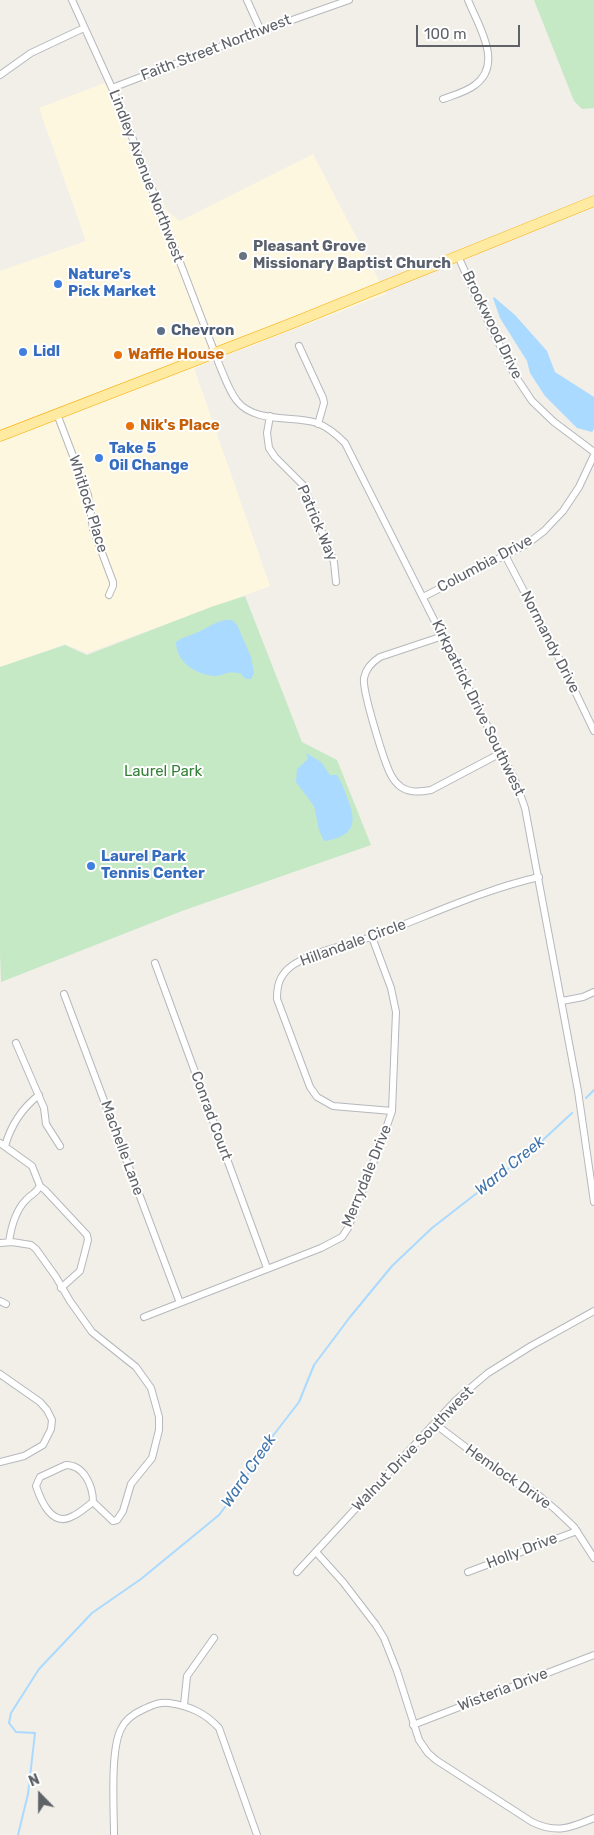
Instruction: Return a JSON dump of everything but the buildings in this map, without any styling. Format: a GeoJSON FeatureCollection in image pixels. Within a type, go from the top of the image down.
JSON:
{"type":"FeatureCollection","features":[{"type":"Feature","properties":{"kind":"highway"},"geometry":{"type":"LineString","coordinates":[[0,436],[215,353],[594,200]]}},
{"type":"Feature","properties":{"kind":"street","name":"Lindley Avenue Northwest"},"geometry":{"type":"LineString","coordinates":[[72,0],[112,88],[215,353]]}},
{"type":"Feature","properties":{"kind":"street"},"geometry":{"type":"LineString","coordinates":[[247,0],[261,31]]}},
{"type":"Feature","properties":{"kind":"street","name":"Faith Street Northwest"},"geometry":{"type":"LineString","coordinates":[[112,88],[261,31],[349,0]]}},
{"type":"Feature","properties":{"kind":"street"},"geometry":{"type":"LineString","coordinates":[[443,99],[476,85],[487,72],[489,64],[487,48],[468,0]]}},
{"type":"Feature","properties":{"kind":"street"},"geometry":{"type":"LineString","coordinates":[[0,75],[31,53],[84,28]]}},
{"type":"Feature","properties":{"kind":"street","name":"Brookwood Drive"},"geometry":{"type":"LineString","coordinates":[[458,256],[514,374],[532,400],[554,422],[594,454]]}},
{"type":"Feature","properties":{"kind":"street"},"geometry":{"type":"LineString","coordinates":[[298,346],[323,398],[324,403],[318,424]]}},
{"type":"Feature","properties":{"kind":"street","name":"Kirkpatrick Drive Southwest"},"geometry":{"type":"LineString","coordinates":[[215,353],[232,394],[238,402],[250,411],[318,424],[339,437],[351,453],[515,780],[524,808],[562,1002],[578,1091],[594,1202]]}},
{"type":"Feature","properties":{"kind":"street","name":"Whitlock Place"},"geometry":{"type":"LineString","coordinates":[[56,414],[88,495],[93,529],[113,582],[109,595]]}},
{"type":"Feature","properties":{"kind":"street","name":"Patrick Way"},"geometry":{"type":"LineString","coordinates":[[270,416],[267,433],[269,448],[275,457],[303,485],[334,562],[336,582]]}},
{"type":"Feature","properties":{"kind":"street","name":"Columbia Drive"},"geometry":{"type":"LineString","coordinates":[[423,596],[527,544],[544,531],[563,511],[579,487],[594,454]]}},
{"type":"Feature","properties":{"kind":"street","name":"Normandy Drive"},"geometry":{"type":"LineString","coordinates":[[505,555],[565,670],[594,731]]}},
{"type":"Feature","properties":{"kind":"street"},"geometry":{"type":"LineString","coordinates":[[443,636],[380,657],[372,662],[365,675],[364,684],[368,704],[391,775],[401,787],[412,792],[421,792],[430,790],[501,753]]}},
{"type":"Feature","properties":{"kind":"street","name":"Hillandale Circle"},"geometry":{"type":"LineString","coordinates":[[392,1111],[333,1106],[316,1097],[310,1087],[277,999],[277,988],[280,979],[291,967],[311,957],[372,937],[497,888],[538,877]]}},
{"type":"Feature","properties":{"kind":"street","name":"Merrydale Drive"},"geometry":{"type":"LineString","coordinates":[[144,1317],[321,1248],[342,1237],[353,1217],[392,1111],[396,1012],[391,988],[372,937]]}},
{"type":"Feature","properties":{"kind":"street","name":"Conrad Court"},"geometry":{"type":"LineString","coordinates":[[155,963],[267,1268]]}},
{"type":"Feature","properties":{"kind":"street"},"geometry":{"type":"LineString","coordinates":[[562,1002],[594,992]]}},
{"type":"Feature","properties":{"kind":"street","name":"Machelle Lane"},"geometry":{"type":"LineString","coordinates":[[64,994],[180,1303]]}},
{"type":"Feature","properties":{"kind":"street"},"geometry":{"type":"LineString","coordinates":[[16,1043],[44,1108],[46,1124],[60,1146]]}},
{"type":"Feature","properties":{"kind":"street"},"geometry":{"type":"LineString","coordinates":[[39,1096],[22,1111],[3,1145],[32,1166],[40,1186],[46,1190],[87,1235],[88,1240],[80,1271],[61,1288]]}},
{"type":"Feature","properties":{"kind":"street"},"geometry":{"type":"LineString","coordinates":[[9,1242],[12,1222],[26,1200],[36,1193],[40,1186]]}},
{"type":"Feature","properties":{"kind":"street"},"geometry":{"type":"LineString","coordinates":[[0,1243],[9,1242],[30,1245],[36,1249],[92,1332],[136,1367],[151,1388],[159,1417],[159,1430],[152,1458],[131,1484],[121,1516],[113,1521],[93,1502],[92,1489],[85,1475],[71,1465],[58,1468],[40,1477],[36,1486],[42,1503],[49,1512],[59,1518],[74,1516],[93,1502]]}},
{"type":"Feature","properties":{"kind":"street","name":"Walnut Drive Southwest"},"geometry":{"type":"LineString","coordinates":[[297,1572],[456,1400],[488,1373],[531,1346],[594,1311]]}},
{"type":"Feature","properties":{"kind":"street"},"geometry":{"type":"LineString","coordinates":[[0,1374],[40,1402],[52,1420],[51,1429],[43,1444],[24,1456],[0,1462]]}},
{"type":"Feature","properties":{"kind":"street","name":"Hemlock Drive"},"geometry":{"type":"LineString","coordinates":[[435,1424],[505,1477],[537,1494],[577,1531],[594,1558]]}},
{"type":"Feature","properties":{"kind":"street","name":"Holly Drive"},"geometry":{"type":"LineString","coordinates":[[468,1572],[577,1531]]}},
{"type":"Feature","properties":{"kind":"street"},"geometry":{"type":"LineString","coordinates":[[316,1552],[343,1582],[384,1638],[397,1671],[419,1740],[436,1760],[544,1828],[568,1828],[594,1818]]}},
{"type":"Feature","properties":{"kind":"street"},"geometry":{"type":"LineString","coordinates":[[184,1705],[187,1676],[214,1638]]}},
{"type":"Feature","properties":{"kind":"street","name":"Wisteria Drive"},"geometry":{"type":"LineString","coordinates":[[413,1725],[594,1655]]}},
{"type":"Feature","properties":{"kind":"street"},"geometry":{"type":"LineString","coordinates":[[114,1835],[115,1748],[121,1728],[135,1713],[156,1703],[184,1705],[192,1708],[210,1718],[219,1728],[257,1835]]}},
{"type":"Feature","properties":{"kind":"shaded area"},"geometry":{"type":"Polygon","coordinates":[[[107,82],[167,211],[180,221],[313,154],[386,294],[194,368],[270,586],[87,653],[65,644],[0,667],[0,271],[86,241],[39,108],[107,82]]]}},
{"type":"Feature","properties":{"kind":"green space"},"geometry":{"type":"Polygon","coordinates":[[[534,0],[594,0],[594,108],[582,109],[574,101],[534,0]]]}},
{"type":"Feature","properties":{"kind":"green space","name":"Laurel Park"},"geometry":{"type":"Polygon","coordinates":[[[245,596],[302,742],[337,760],[371,845],[182,911],[1,982],[0,667],[65,645],[87,655],[211,607],[245,596]]]}},
{"type":"Feature","properties":{"kind":"water"},"geometry":{"type":"Polygon","coordinates":[[[494,297],[515,315],[547,351],[555,372],[594,397],[594,429],[592,432],[577,428],[545,396],[530,373],[527,361],[500,318],[494,297]]]}},
{"type":"Feature","properties":{"kind":"water"},"geometry":{"type":"Polygon","coordinates":[[[225,620],[232,620],[237,625],[251,657],[254,673],[251,679],[246,679],[240,673],[215,676],[201,673],[188,666],[179,656],[176,642],[225,620]]]}},
{"type":"Feature","properties":{"kind":"water"},"geometry":{"type":"Polygon","coordinates":[[[306,753],[321,762],[330,775],[337,775],[342,785],[350,806],[352,821],[351,827],[342,836],[324,841],[319,830],[314,806],[296,782],[297,769],[308,759],[306,753]]]}},
{"type":"Feature","properties":{"kind":"waterway","name":"Ward Creek"},"geometry":{"type":"LineString","coordinates":[[586,1098],[594,1090]]}},
{"type":"Feature","properties":{"kind":"waterway","name":"Ward Creek"},"geometry":{"type":"LineString","coordinates":[[18,1835],[28,1794],[35,1733],[16,1732],[9,1723],[11,1713],[39,1669],[92,1613],[141,1579],[219,1515],[240,1487],[265,1446],[299,1402],[314,1365],[392,1266],[432,1228],[531,1151],[572,1113]]}},
{"type":"Feature","properties":{"kind":"place","name":"Pleasant Grove Missionary Baptist Church"},"geometry":{"type":"Point","coordinates":[243,256]}},
{"type":"Feature","properties":{"kind":"place","name":"Nature's Pick Market"},"geometry":{"type":"Point","coordinates":[58,284]}},
{"type":"Feature","properties":{"kind":"place","name":"Chevron"},"geometry":{"type":"Point","coordinates":[161,331]}},
{"type":"Feature","properties":{"kind":"place","name":"Lidl"},"geometry":{"type":"Point","coordinates":[23,352]}},
{"type":"Feature","properties":{"kind":"place","name":"Waffle House"},"geometry":{"type":"Point","coordinates":[118,355]}},
{"type":"Feature","properties":{"kind":"place","name":"Nik's Place"},"geometry":{"type":"Point","coordinates":[130,426]}},
{"type":"Feature","properties":{"kind":"place","name":"Take 5 Oil Change"},"geometry":{"type":"Point","coordinates":[99,458]}},
{"type":"Feature","properties":{"kind":"place","name":"Laurel Park Tennis Center"},"geometry":{"type":"Point","coordinates":[91,866]}}]}
